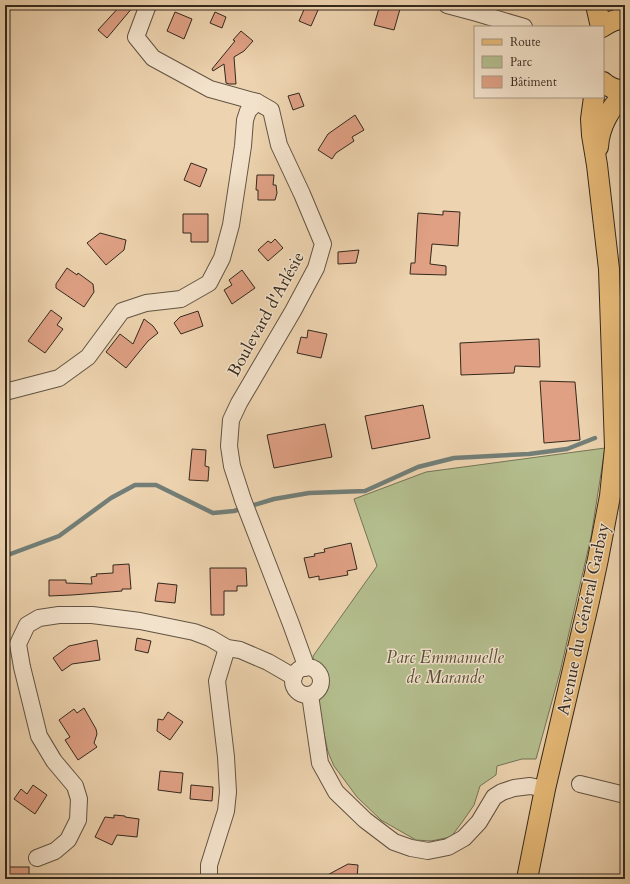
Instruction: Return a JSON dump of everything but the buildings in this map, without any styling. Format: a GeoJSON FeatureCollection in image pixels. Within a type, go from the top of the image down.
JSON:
{"type":"FeatureCollection","features":[{"type":"Feature","properties":{"kind":"main road"},"geometry":{"type":"LineString","coordinates":[[596,5],[601,26]]}},
{"type":"Feature","properties":{"kind":"main road"},"geometry":{"type":"LineString","coordinates":[[615,5],[625,14]]}},
{"type":"Feature","properties":{"kind":"main road"},"geometry":{"type":"LineString","coordinates":[[603,26],[619,18],[625,18]]}},
{"type":"Feature","properties":{"kind":"main road"},"geometry":{"type":"LineString","coordinates":[[604,83],[616,90],[625,91]]}},
{"type":"Feature","properties":{"kind":"main road","name":"Avenue du Général Garbay"},"geometry":{"type":"LineString","coordinates":[[597,165],[598,144],[602,130],[614,105],[625,94]]}},
{"type":"Feature","properties":{"kind":"main road","name":"Avenue du Général Garbay"},"geometry":{"type":"LineString","coordinates":[[527,879],[545,789],[588,608],[610,496],[615,448],[609,269],[592,135],[591,119],[594,98]]}},
{"type":"Feature","properties":{"kind":"street"},"geometry":{"type":"LineString","coordinates":[[5,392],[59,378],[88,357],[122,311],[146,303],[181,299],[209,283],[222,258],[232,225],[243,146],[245,120],[248,112],[257,102],[210,89],[153,58],[136,38],[148,5]]}},
{"type":"Feature","properties":{"kind":"street"},"geometry":{"type":"LineString","coordinates":[[447,5],[521,26]]}},
{"type":"Feature","properties":{"kind":"street","name":"Boulevard d'Arlésie"},"geometry":{"type":"LineString","coordinates":[[257,102],[271,110],[279,145],[323,244],[316,268],[293,311],[239,403],[231,420],[229,446],[232,466],[245,505],[304,660],[299,672]]}},
{"type":"Feature","properties":{"kind":"street"},"geometry":{"type":"LineString","coordinates":[[37,858],[55,851],[68,840],[78,820],[80,799],[75,786],[54,761],[39,736],[22,667],[18,644],[27,625],[40,618],[59,614],[92,615],[133,620],[194,632],[210,638],[227,648],[240,650],[268,662],[299,672],[310,668],[314,669],[320,676],[320,686],[314,693],[310,695],[298,692],[294,686],[299,672]]}},
{"type":"Feature","properties":{"kind":"street"},"geometry":{"type":"LineString","coordinates":[[209,879],[209,866],[226,811],[228,792],[226,757],[217,681],[227,648]]}},
{"type":"Feature","properties":{"kind":"street"},"geometry":{"type":"LineString","coordinates":[[310,695],[320,763],[336,792],[365,820],[394,842],[411,848],[428,851],[448,847],[464,838],[478,822],[494,797],[502,792],[514,788],[530,786],[545,789]]}},
{"type":"Feature","properties":{"kind":"street"},"geometry":{"type":"LineString","coordinates":[[580,784],[625,795]]}},
{"type":"Feature","properties":{"kind":"green space","name":"Parc Emmanuelle de Marande"},"geometry":{"type":"Polygon","coordinates":[[[605,448],[591,537],[560,672],[536,759],[522,759],[497,766],[496,775],[480,786],[474,805],[451,837],[431,841],[416,840],[381,820],[357,797],[334,766],[328,752],[321,719],[313,656],[377,566],[354,499],[426,472],[605,448]]]}},
{"type":"Feature","properties":{"kind":"waterway"},"geometry":{"type":"LineString","coordinates":[[5,556],[59,536],[111,498],[135,485],[156,485],[213,513],[234,511],[274,499],[309,493],[365,491],[418,467],[454,458],[529,454],[567,449],[595,438]]}}]}
